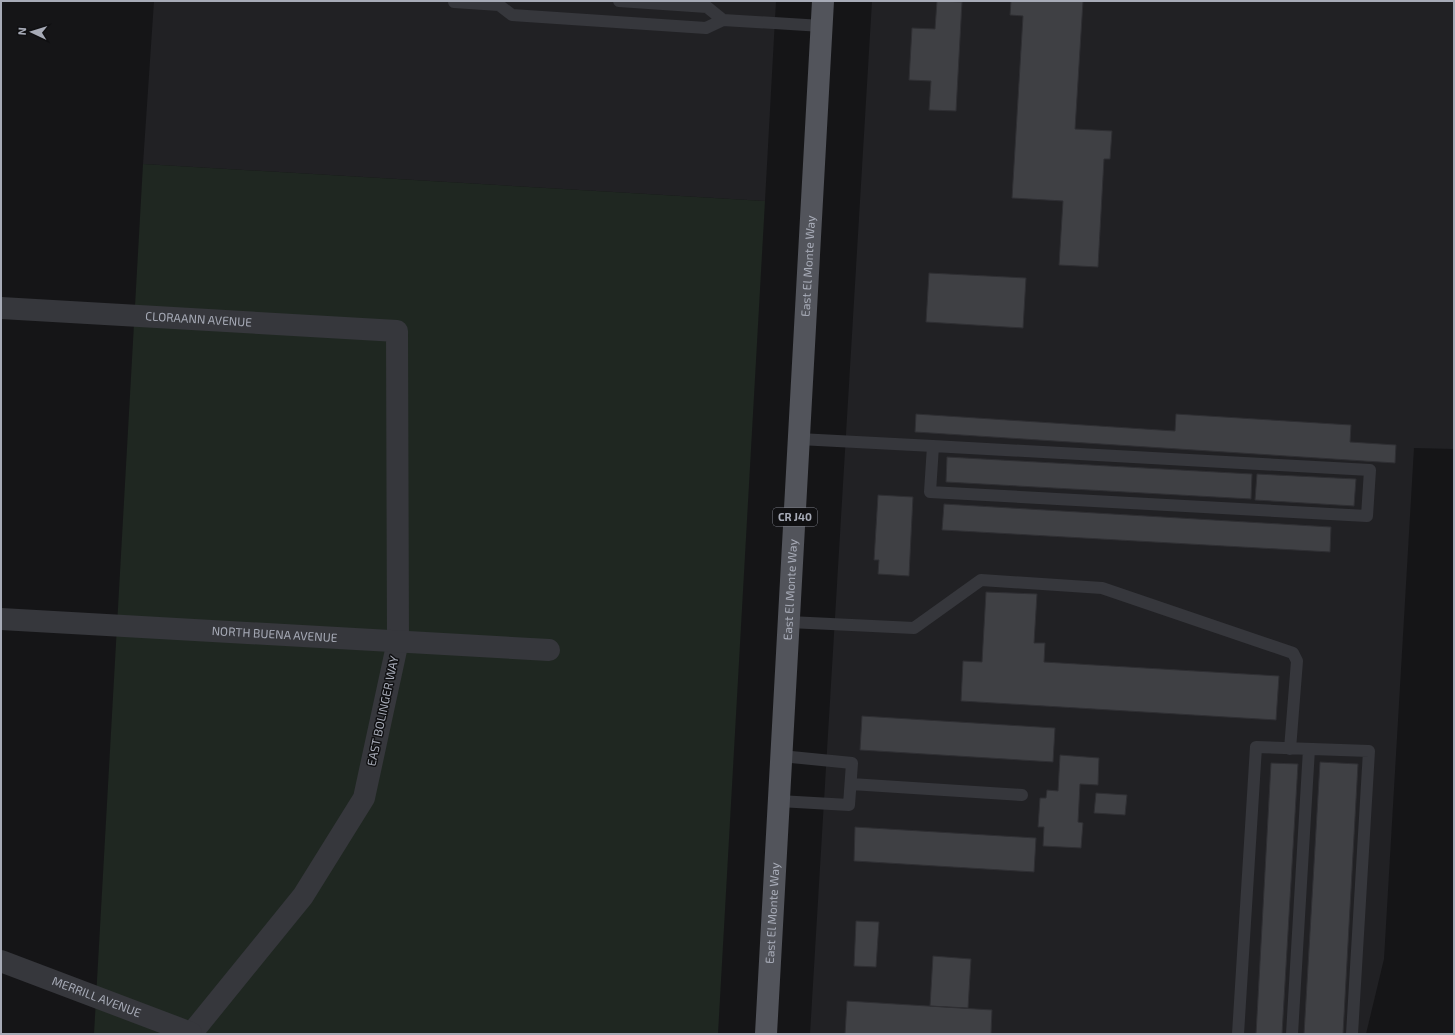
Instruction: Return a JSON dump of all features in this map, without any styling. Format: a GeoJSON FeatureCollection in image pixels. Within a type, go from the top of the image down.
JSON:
{"type":"FeatureCollection","features":[{"type":"Feature","properties":{"kind":"main road","name":"East El Monte Way"},"geometry":{"type":"LineString","coordinates":[[766,1034],[823,1]]}},
{"type":"Feature","properties":{"kind":"street","name":"CLORAANN AVENUE"},"geometry":{"type":"LineString","coordinates":[[1,308],[397,331]]}},
{"type":"Feature","properties":{"kind":"street","name":"EAST BOLINGER WAY"},"geometry":{"type":"LineString","coordinates":[[191,1034],[303,896],[364,798],[398,641],[397,331]]}},
{"type":"Feature","properties":{"kind":"street","name":"NORTH BUENA AVENUE"},"geometry":{"type":"LineString","coordinates":[[1,619],[549,650]]}},
{"type":"Feature","properties":{"kind":"street","name":"MERRILL AVENUE"},"geometry":{"type":"LineString","coordinates":[[1,961],[191,1034]]}},
{"type":"Feature","properties":{"kind":"lane"},"geometry":{"type":"LineString","coordinates":[[619,1],[707,7],[723,20]]}},
{"type":"Feature","properties":{"kind":"lane"},"geometry":{"type":"LineString","coordinates":[[454,2],[501,3],[512,15],[698,28],[706,28],[723,20],[822,26]]}},
{"type":"Feature","properties":{"kind":"lane"},"geometry":{"type":"LineString","coordinates":[[799,439],[933,446],[1370,470],[1367,516],[930,492],[933,446]]}},
{"type":"Feature","properties":{"kind":"lane"},"geometry":{"type":"LineString","coordinates":[[789,622],[914,628],[981,580],[1102,588],[1293,653],[1297,660],[1290,749]]}},
{"type":"Feature","properties":{"kind":"lane"},"geometry":{"type":"LineString","coordinates":[[1238,1034],[1256,747],[1369,751],[1352,1034]]}},
{"type":"Feature","properties":{"kind":"lane"},"geometry":{"type":"LineString","coordinates":[[1292,1034],[1309,749]]}},
{"type":"Feature","properties":{"kind":"lane"},"geometry":{"type":"LineString","coordinates":[[779,801],[850,805],[852,763],[781,756]]}},
{"type":"Feature","properties":{"kind":"lane"},"geometry":{"type":"LineString","coordinates":[[851,784],[1022,795]]}},
{"type":"Feature","properties":{"kind":"shaded area"},"geometry":{"type":"Polygon","coordinates":[[[154,1],[776,1],[765,201],[143,164],[154,1]]]}},
{"type":"Feature","properties":{"kind":"shaded area"},"geometry":{"type":"Polygon","coordinates":[[[872,1],[1454,1],[1454,449],[1414,448],[1384,959],[1366,1034],[810,1034],[872,1]]]}},
{"type":"Feature","properties":{"kind":"shaded area"},"geometry":{"type":"Polygon","coordinates":[[[143,164],[765,201],[718,1034],[94,1034],[143,164]]]}},
{"type":"Feature","properties":{"kind":"building"},"geometry":{"type":"Polygon","coordinates":[[[937,1],[962,2],[956,111],[929,110],[931,81],[909,80],[912,28],[935,29],[937,1]]]}},
{"type":"Feature","properties":{"kind":"building"},"geometry":{"type":"Polygon","coordinates":[[[1011,1],[1083,1],[1075,129],[1112,131],[1110,159],[1104,159],[1098,267],[1059,265],[1063,201],[1012,198],[1023,16],[1010,15],[1011,1]]]}},
{"type":"Feature","properties":{"kind":"building"},"geometry":{"type":"Polygon","coordinates":[[[929,273],[1026,278],[1023,328],[926,322],[929,273]]]}},
{"type":"Feature","properties":{"kind":"building"},"geometry":{"type":"Polygon","coordinates":[[[916,414],[1175,431],[1176,414],[1351,425],[1350,442],[1396,445],[1395,463],[915,432],[916,414]]]}},
{"type":"Feature","properties":{"kind":"building"},"geometry":{"type":"Polygon","coordinates":[[[947,457],[1252,474],[1251,499],[946,482],[947,457]]]}},
{"type":"Feature","properties":{"kind":"building"},"geometry":{"type":"Polygon","coordinates":[[[1257,474],[1356,479],[1354,506],[1255,500],[1257,474]]]}},
{"type":"Feature","properties":{"kind":"building"},"geometry":{"type":"Polygon","coordinates":[[[878,495],[913,497],[909,576],[878,574],[879,560],[874,560],[878,495]]]}},
{"type":"Feature","properties":{"kind":"building"},"geometry":{"type":"Polygon","coordinates":[[[944,504],[1331,527],[1330,552],[942,530],[944,504]]]}},
{"type":"Feature","properties":{"kind":"building"},"geometry":{"type":"Polygon","coordinates":[[[986,592],[1037,594],[1034,643],[1045,643],[1044,662],[1279,676],[1276,720],[961,701],[963,661],[982,662],[986,592]]]}},
{"type":"Feature","properties":{"kind":"building"},"geometry":{"type":"Polygon","coordinates":[[[862,716],[1055,728],[1053,762],[860,750],[862,716]]]}},
{"type":"Feature","properties":{"kind":"building"},"geometry":{"type":"Polygon","coordinates":[[[1060,755],[1099,758],[1098,785],[1080,784],[1078,822],[1083,823],[1081,848],[1043,846],[1044,827],[1038,827],[1040,798],[1046,798],[1047,790],[1058,791],[1060,755]]]}},
{"type":"Feature","properties":{"kind":"building"},"geometry":{"type":"Polygon","coordinates":[[[1320,762],[1358,764],[1343,1034],[1304,1034],[1320,762]]]}},
{"type":"Feature","properties":{"kind":"building"},"geometry":{"type":"Polygon","coordinates":[[[1271,763],[1298,764],[1282,1034],[1256,1034],[1271,763]]]}},
{"type":"Feature","properties":{"kind":"building"},"geometry":{"type":"Polygon","coordinates":[[[1096,793],[1127,795],[1125,815],[1094,813],[1096,793]]]}},
{"type":"Feature","properties":{"kind":"building"},"geometry":{"type":"Polygon","coordinates":[[[855,827],[1036,838],[1034,872],[854,861],[855,827]]]}},
{"type":"Feature","properties":{"kind":"building"},"geometry":{"type":"Polygon","coordinates":[[[856,921],[879,922],[876,967],[854,966],[856,921]]]}},
{"type":"Feature","properties":{"kind":"building"},"geometry":{"type":"Polygon","coordinates":[[[933,956],[971,959],[968,1008],[930,1006],[933,956]]]}},
{"type":"Feature","properties":{"kind":"building"},"geometry":{"type":"Polygon","coordinates":[[[847,1001],[992,1010],[991,1034],[845,1034],[847,1001]]]}}]}
